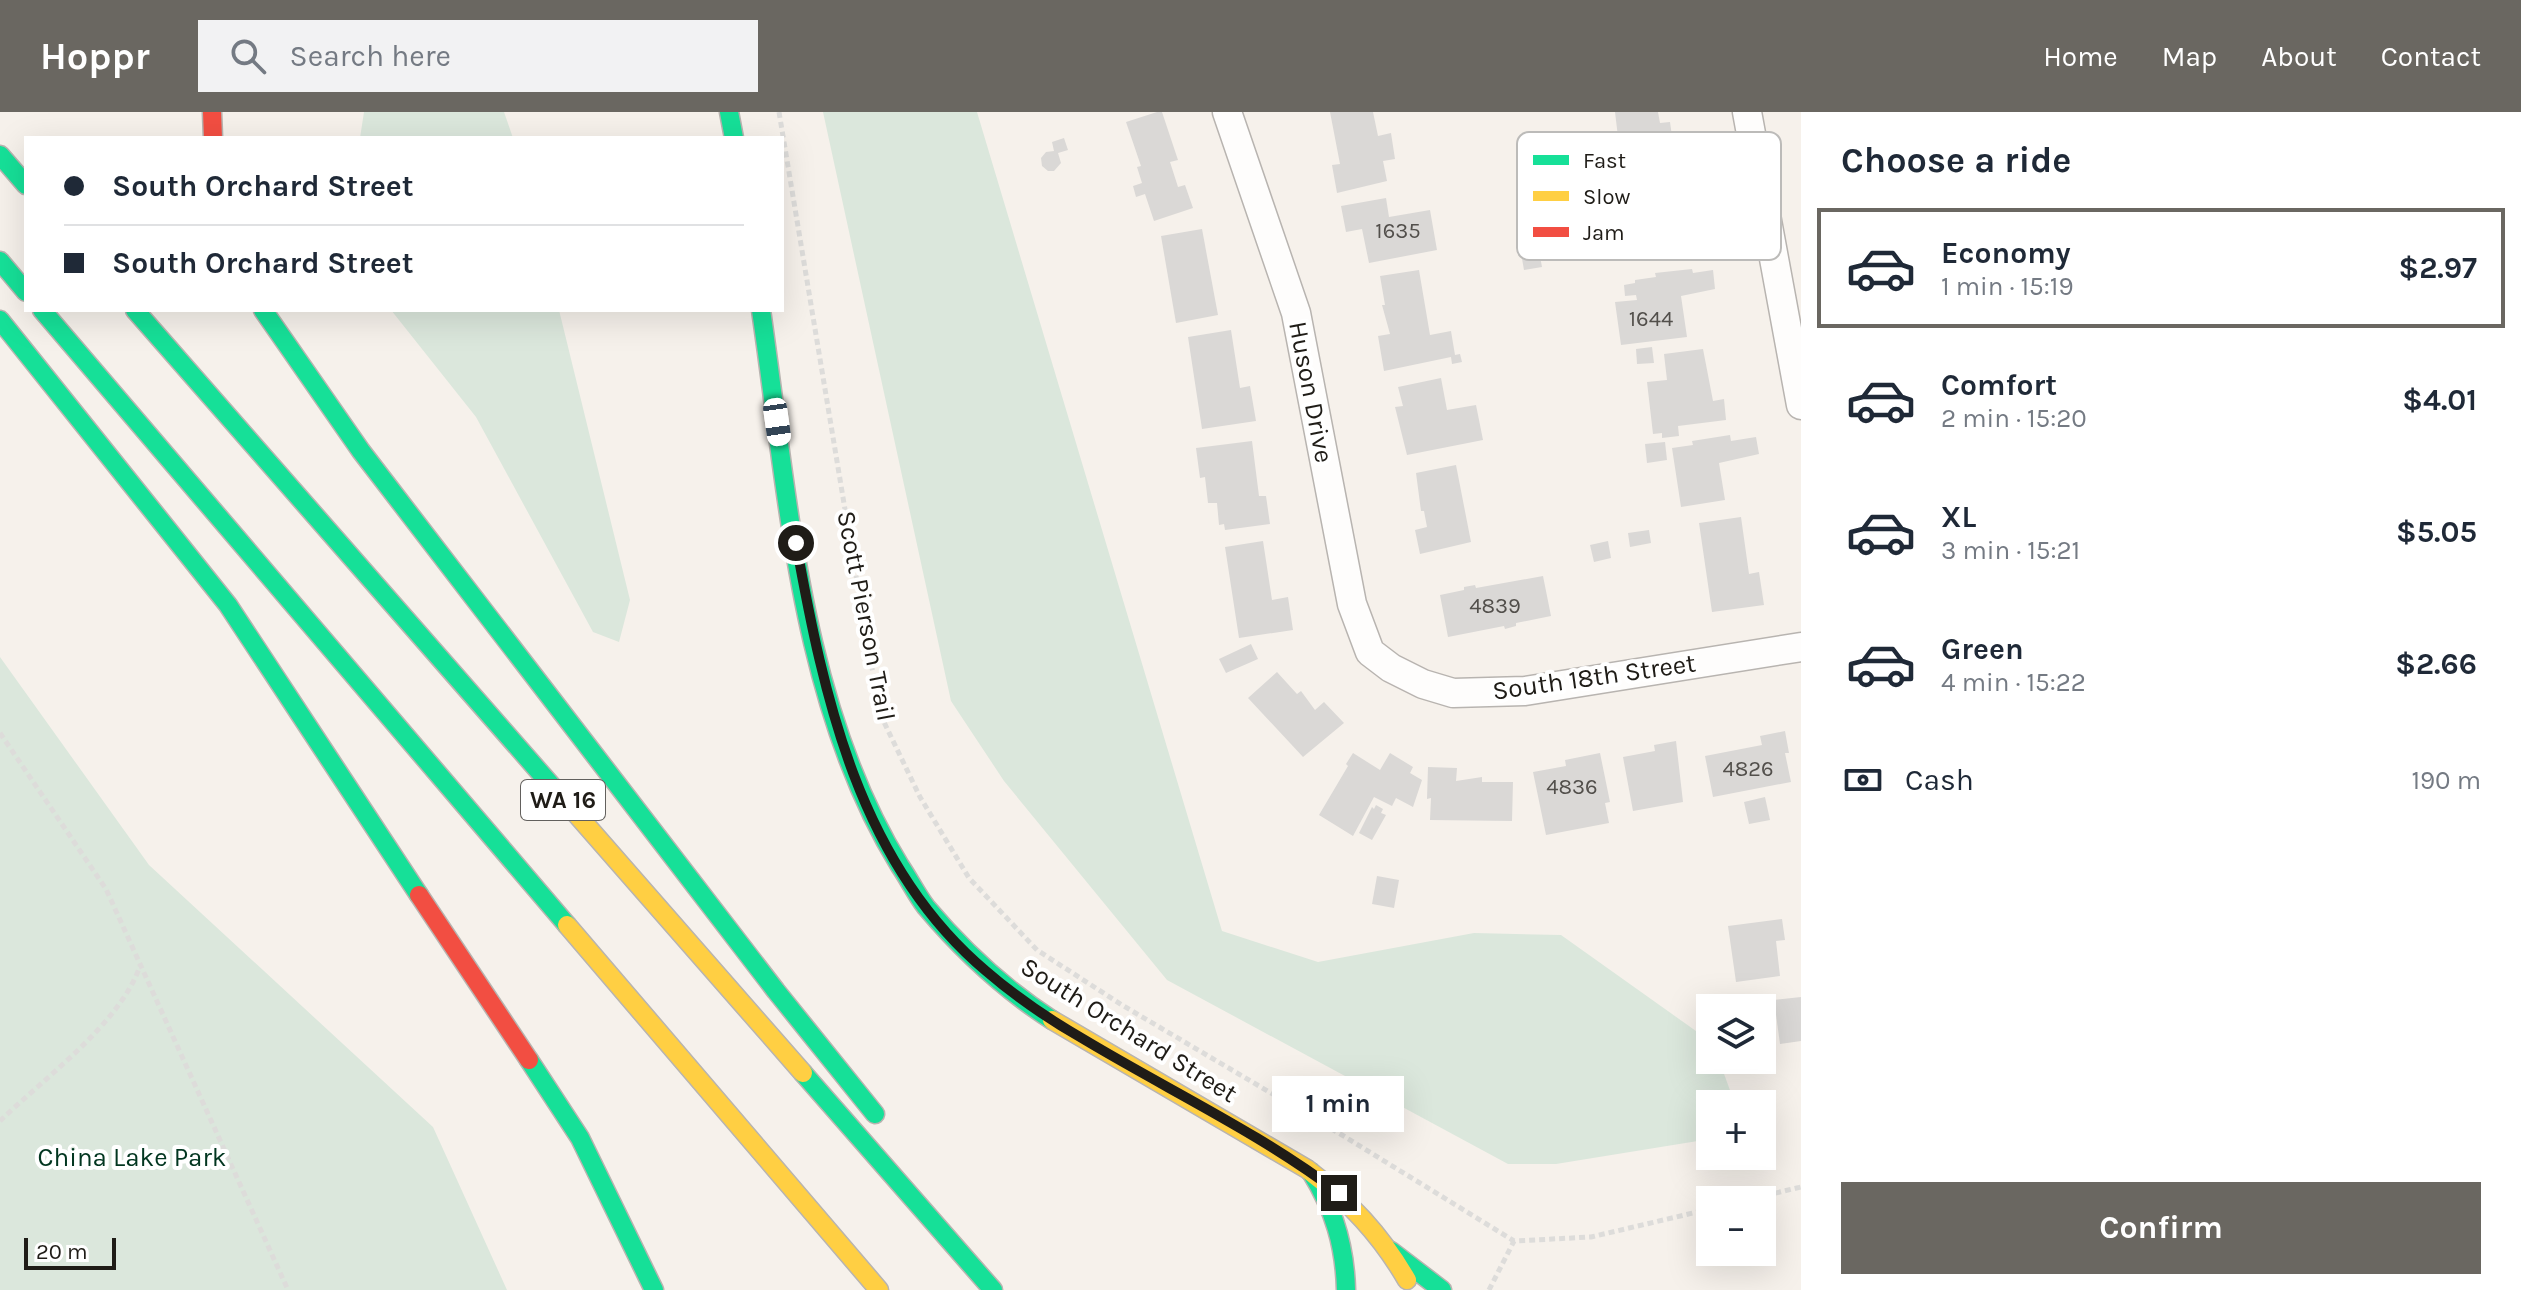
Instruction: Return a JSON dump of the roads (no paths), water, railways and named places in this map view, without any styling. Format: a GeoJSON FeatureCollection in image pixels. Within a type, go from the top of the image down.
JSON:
{"type":"FeatureCollection","features":[{"type":"Feature","properties":{"kind":"main road"},"geometry":{"type":"LineString","coordinates":[[212,112],[213,136]]}},
{"type":"Feature","properties":{"kind":"main road"},"geometry":{"type":"LineString","coordinates":[[729,112],[734,136]]}},
{"type":"Feature","properties":{"kind":"main road"},"geometry":{"type":"LineString","coordinates":[[0,155],[24,183]]}},
{"type":"Feature","properties":{"kind":"main road"},"geometry":{"type":"LineString","coordinates":[[0,261],[24,290]]}},
{"type":"Feature","properties":{"kind":"main road","name":"WA 16"},"geometry":{"type":"LineString","coordinates":[[44,312],[879,1290]]}},
{"type":"Feature","properties":{"kind":"main road","name":"WA 16"},"geometry":{"type":"LineString","coordinates":[[137,312],[993,1290]]}},
{"type":"Feature","properties":{"kind":"main road"},"geometry":{"type":"LineString","coordinates":[[264,312],[371,464],[776,991],[886,1128]]}},
{"type":"Feature","properties":{"kind":"main road","name":"South Orchard Street"},"geometry":{"type":"LineString","coordinates":[[761,312],[785,485],[834,721],[851,771],[892,858],[947,932],[984,970],[1084,1040],[1311,1172],[1363,1216],[1391,1251],[1413,1290]]}},
{"type":"Feature","properties":{"kind":"main road"},"geometry":{"type":"LineString","coordinates":[[0,320],[228,605],[580,1138],[654,1290]]}},
{"type":"Feature","properties":{"kind":"main road"},"geometry":{"type":"LineString","coordinates":[[1311,1172],[1335,1215],[1344,1257],[1346,1290]]}},
{"type":"Feature","properties":{"kind":"main road"},"geometry":{"type":"LineString","coordinates":[[1391,1251],[1442,1290]]}},
{"type":"Feature","properties":{"kind":"street","name":"Huson Drive"},"geometry":{"type":"LineString","coordinates":[[1227,112],[1296,313],[1352,604],[1370,652],[1391,668]]}},
{"type":"Feature","properties":{"kind":"street"},"geometry":{"type":"LineString","coordinates":[[1747,112],[1751,132]]}},
{"type":"Feature","properties":{"kind":"street"},"geometry":{"type":"LineString","coordinates":[[1774,260],[1801,405]]}},
{"type":"Feature","properties":{"kind":"street","name":"South 18th Street"},"geometry":{"type":"LineString","coordinates":[[1391,668],[1423,684],[1453,693],[1525,691],[1801,647]]}},
{"type":"Feature","properties":{"kind":"park label","name":"China Lake Park"},"geometry":{"type":"Point","coordinates":[132,1157]}}]}
